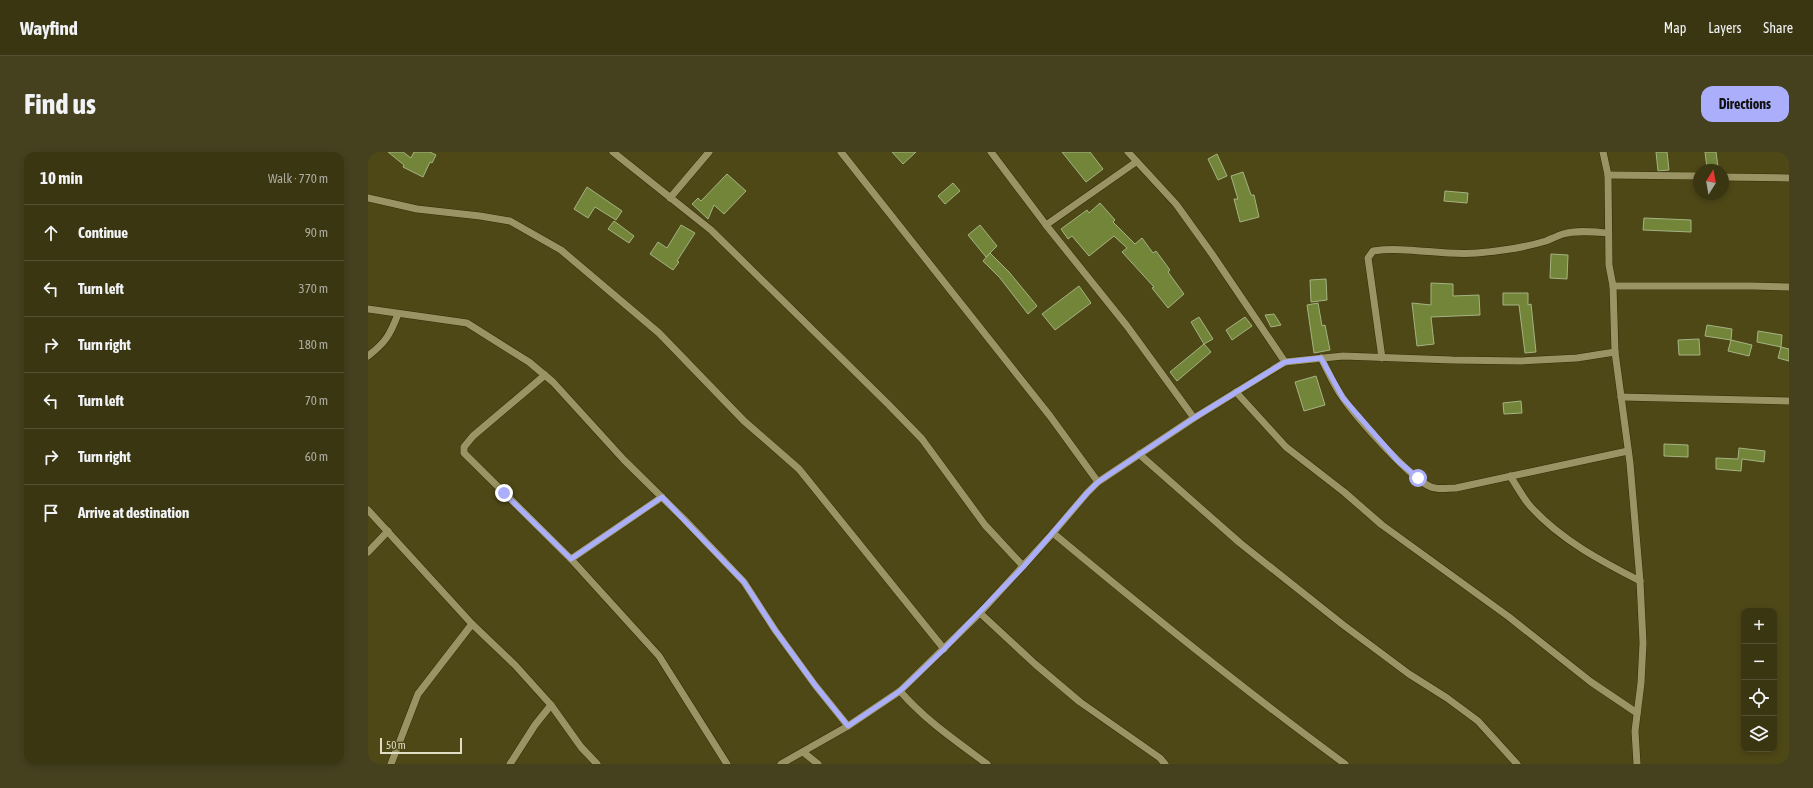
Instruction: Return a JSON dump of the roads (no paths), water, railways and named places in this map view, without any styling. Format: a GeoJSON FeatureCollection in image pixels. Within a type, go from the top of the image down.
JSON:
{"type":"FeatureCollection","features":[{"type":"Feature","properties":{"kind":"street"},"geometry":{"type":"LineString","coordinates":[[613,152],[711,230],[847,362],[917,433],[985,525],[1024,566]]}},
{"type":"Feature","properties":{"kind":"street"},"geometry":{"type":"LineString","coordinates":[[670,198],[709,152]]}},
{"type":"Feature","properties":{"kind":"street"},"geometry":{"type":"LineString","coordinates":[[841,152],[1050,416],[1098,482]]}},
{"type":"Feature","properties":{"kind":"street"},"geometry":{"type":"LineString","coordinates":[[991,152],[1046,225],[1127,326],[1194,418]]}},
{"type":"Feature","properties":{"kind":"street"},"geometry":{"type":"LineString","coordinates":[[1128,152],[1176,204],[1212,254],[1285,362]]}},
{"type":"Feature","properties":{"kind":"street"},"geometry":{"type":"LineString","coordinates":[[1603,152],[1608,175],[1609,265],[1613,286],[1615,352],[1628,451],[1640,581],[1643,643],[1641,683],[1635,731],[1637,764]]}},
{"type":"Feature","properties":{"kind":"street"},"geometry":{"type":"LineString","coordinates":[[1046,225],[1136,162]]}},
{"type":"Feature","properties":{"kind":"street"},"geometry":{"type":"LineString","coordinates":[[1608,175],[1693,176]]}},
{"type":"Feature","properties":{"kind":"street"},"geometry":{"type":"LineString","coordinates":[[1729,177],[1789,178]]}},
{"type":"Feature","properties":{"kind":"street"},"geometry":{"type":"LineString","coordinates":[[368,198],[417,209],[510,221],[561,250],[658,333],[744,421],[799,469],[944,649]]}},
{"type":"Feature","properties":{"kind":"street"},"geometry":{"type":"LineString","coordinates":[[1382,358],[1368,258],[1373,251],[1386,249],[1443,254],[1475,253],[1516,248],[1546,241],[1563,234],[1584,232],[1608,233]]}},
{"type":"Feature","properties":{"kind":"street"},"geometry":{"type":"LineString","coordinates":[[1613,286],[1789,287]]}},
{"type":"Feature","properties":{"kind":"street"},"geometry":{"type":"LineString","coordinates":[[368,309],[467,323],[529,362],[545,375],[624,460],[744,582],[775,630],[815,685],[848,726]]}},
{"type":"Feature","properties":{"kind":"street"},"geometry":{"type":"LineString","coordinates":[[368,356],[383,344],[391,332],[398,314]]}},
{"type":"Feature","properties":{"kind":"street"},"geometry":{"type":"LineString","coordinates":[[782,764],[848,726],[900,691],[980,613],[1024,566],[1098,482],[1194,418],[1285,362],[1343,356],[1521,361],[1577,358],[1615,352]]}},
{"type":"Feature","properties":{"kind":"street"},"geometry":{"type":"LineString","coordinates":[[1321,358],[1343,398],[1357,415],[1398,461],[1432,488],[1456,488],[1628,451]]}},
{"type":"Feature","properties":{"kind":"street"},"geometry":{"type":"LineString","coordinates":[[545,375],[473,436],[464,446],[464,453],[571,559],[659,656],[727,764]]}},
{"type":"Feature","properties":{"kind":"street"},"geometry":{"type":"LineString","coordinates":[[1236,392],[1286,446],[1344,492],[1382,525],[1509,617],[1592,682],[1637,713]]}},
{"type":"Feature","properties":{"kind":"street"},"geometry":{"type":"LineString","coordinates":[[1621,397],[1789,401]]}},
{"type":"Feature","properties":{"kind":"street"},"geometry":{"type":"LineString","coordinates":[[1139,454],[1240,543],[1342,624],[1409,674],[1447,698],[1478,721],[1517,764]]}},
{"type":"Feature","properties":{"kind":"street"},"geometry":{"type":"LineString","coordinates":[[1510,476],[1530,506],[1549,524],[1585,552],[1640,581]]}},
{"type":"Feature","properties":{"kind":"street"},"geometry":{"type":"LineString","coordinates":[[571,559],[662,497]]}},
{"type":"Feature","properties":{"kind":"street"},"geometry":{"type":"LineString","coordinates":[[368,510],[472,624],[515,665],[551,705],[581,747],[597,764]]}},
{"type":"Feature","properties":{"kind":"street"},"geometry":{"type":"LineString","coordinates":[[368,552],[388,531]]}},
{"type":"Feature","properties":{"kind":"street"},"geometry":{"type":"LineString","coordinates":[[1053,533],[1168,629],[1270,709],[1345,764]]}},
{"type":"Feature","properties":{"kind":"street"},"geometry":{"type":"LineString","coordinates":[[980,613],[1035,664],[1080,702],[1160,758],[1165,764]]}},
{"type":"Feature","properties":{"kind":"street"},"geometry":{"type":"LineString","coordinates":[[391,764],[418,694],[472,624]]}},
{"type":"Feature","properties":{"kind":"street"},"geometry":{"type":"LineString","coordinates":[[900,691],[911,704],[931,722],[987,764]]}},
{"type":"Feature","properties":{"kind":"street"},"geometry":{"type":"LineString","coordinates":[[510,764],[534,725],[551,705]]}},
{"type":"Feature","properties":{"kind":"street"},"geometry":{"type":"LineString","coordinates":[[803,752],[818,764]]}}]}
